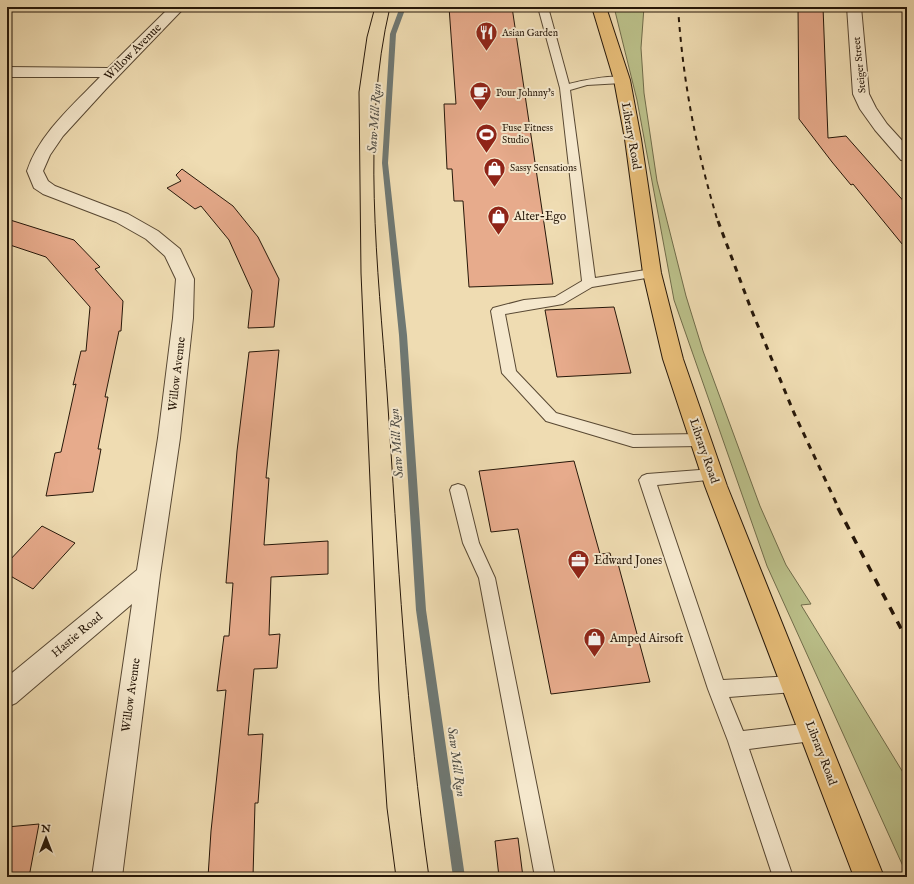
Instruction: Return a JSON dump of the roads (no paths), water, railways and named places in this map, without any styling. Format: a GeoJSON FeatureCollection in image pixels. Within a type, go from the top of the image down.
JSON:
{"type":"FeatureCollection","features":[{"type":"Feature","properties":{"kind":"main road","name":"Library Road"},"geometry":{"type":"LineString","coordinates":[[599,7],[622,80],[633,139],[652,273],[673,359],[713,475],[869,877]]}},
{"type":"Feature","properties":{"kind":"street","name":"Willow Avenue"},"geometry":{"type":"LineString","coordinates":[[107,877],[148,575],[169,438],[183,318],[185,279],[173,253],[152,235],[122,218],[49,190],[40,184],[35,171],[41,155],[111,73],[178,7]]}},
{"type":"Feature","properties":{"kind":"street","name":"Steiger Street"},"geometry":{"type":"LineString","coordinates":[[854,7],[861,94],[868,109],[880,127],[907,156]]}},
{"type":"Feature","properties":{"kind":"street"},"geometry":{"type":"LineString","coordinates":[[7,72],[111,73]]}},
{"type":"Feature","properties":{"kind":"street","name":"Hastie Road"},"geometry":{"type":"LineString","coordinates":[[7,694],[148,575]]}},
{"type":"Feature","properties":{"kind":"lane"},"geometry":{"type":"LineString","coordinates":[[543,7],[565,88],[589,283]]}},
{"type":"Feature","properties":{"kind":"lane"},"geometry":{"type":"LineString","coordinates":[[565,88],[588,82],[622,80]]}},
{"type":"Feature","properties":{"kind":"lane"},"geometry":{"type":"LineString","coordinates":[[652,273],[589,283],[558,302],[524,305],[498,311],[509,373],[551,417],[633,441],[701,440]]}},
{"type":"Feature","properties":{"kind":"lane"},"geometry":{"type":"LineString","coordinates":[[713,475],[647,480],[717,689],[737,741],[783,877]]}},
{"type":"Feature","properties":{"kind":"lane"},"geometry":{"type":"LineString","coordinates":[[458,490],[471,543],[487,578],[545,877]]}},
{"type":"Feature","properties":{"kind":"lane"},"geometry":{"type":"LineString","coordinates":[[717,689],[794,684]]}},
{"type":"Feature","properties":{"kind":"lane"},"geometry":{"type":"LineString","coordinates":[[737,741],[812,732]]}},
{"type":"Feature","properties":{"kind":"waterway","name":"Saw Mill Run"},"geometry":{"type":"LineString","coordinates":[[403,7],[393,34],[385,163],[403,335],[421,610],[459,877]]}},
{"type":"Feature","properties":{"kind":"tram line"},"geometry":{"type":"LineString","coordinates":[[375,7],[367,37],[359,92],[361,273],[379,690],[387,808],[396,877]]}},
{"type":"Feature","properties":{"kind":"tram line"},"geometry":{"type":"LineString","coordinates":[[390,7],[381,53],[376,101],[374,150],[376,248],[399,574],[414,756],[429,877]]}},
{"type":"Feature","properties":{"kind":"railway"},"geometry":{"type":"LineString","coordinates":[[678,7],[683,62],[692,116],[703,168],[718,222]]}},
{"type":"Feature","properties":{"kind":"railway"},"geometry":{"type":"LineString","coordinates":[[718,221],[751,309],[794,413],[839,509]]}},
{"type":"Feature","properties":{"kind":"railway"},"geometry":{"type":"LineString","coordinates":[[838,508],[907,640]]}},
{"type":"Feature","properties":{"kind":"place","name":"Asian Garden"},"geometry":{"type":"Point","coordinates":[486,52]}},
{"type":"Feature","properties":{"kind":"place","name":"Pour Johnny's"},"geometry":{"type":"Point","coordinates":[481,112]}},
{"type":"Feature","properties":{"kind":"place","name":"Fuse Fitness Studio"},"geometry":{"type":"Point","coordinates":[486,154]}},
{"type":"Feature","properties":{"kind":"place","name":"Sassy Sensations"},"geometry":{"type":"Point","coordinates":[494,188]}},
{"type":"Feature","properties":{"kind":"place","name":"Alter-Ego"},"geometry":{"type":"Point","coordinates":[499,236]}},
{"type":"Feature","properties":{"kind":"place","name":"Edward Jones"},"geometry":{"type":"Point","coordinates":[579,580]}},
{"type":"Feature","properties":{"kind":"place","name":"Amped Airsoft"},"geometry":{"type":"Point","coordinates":[594,658]}}]}
